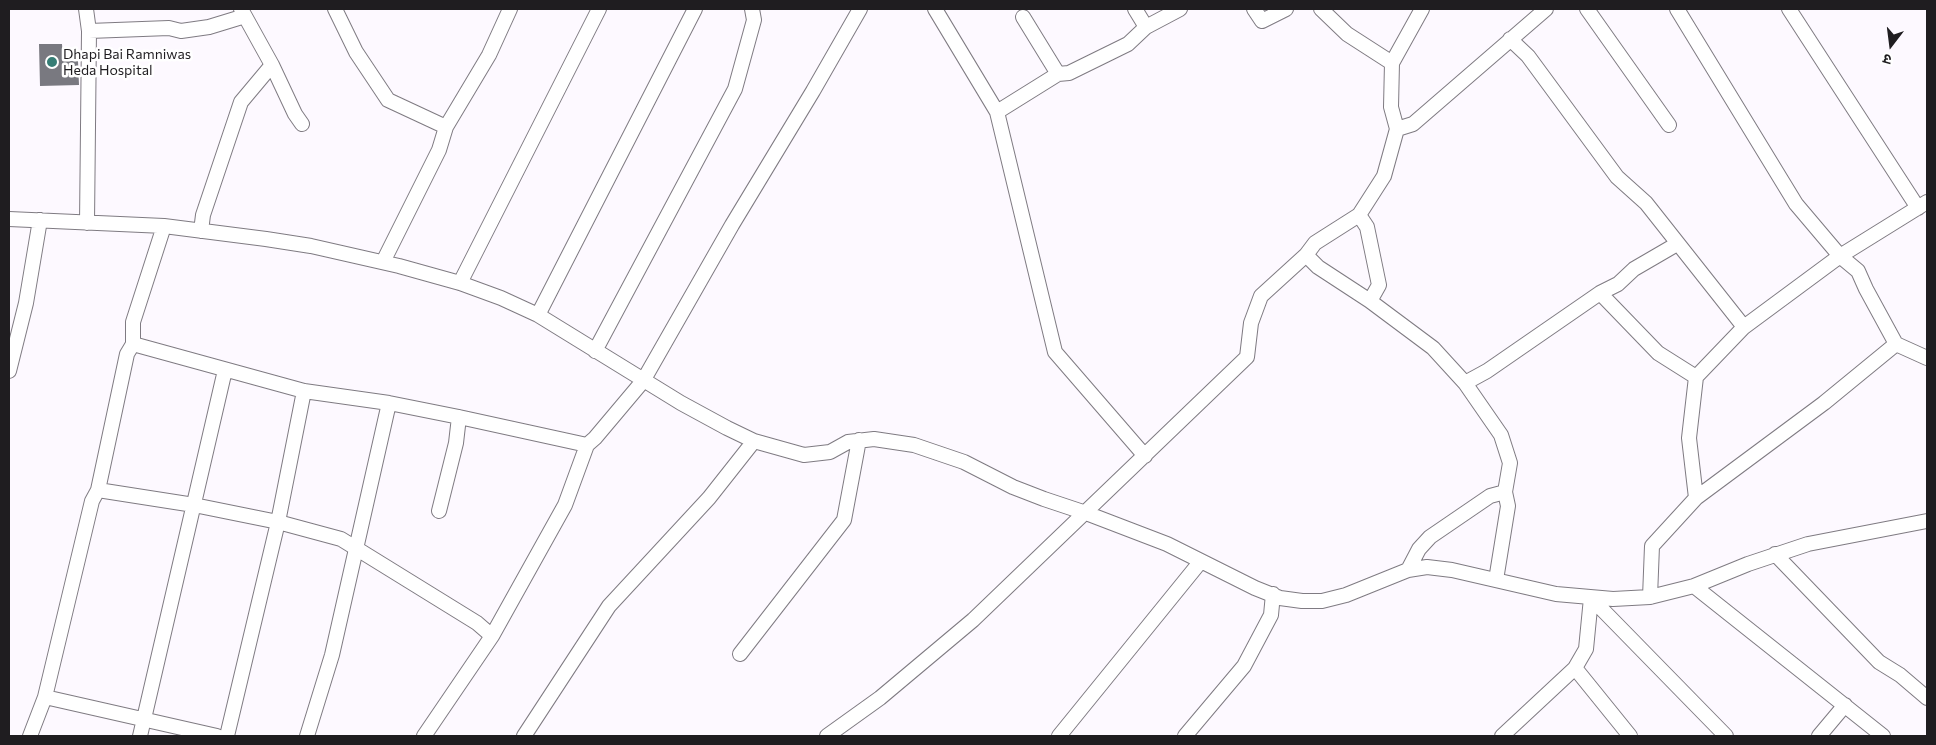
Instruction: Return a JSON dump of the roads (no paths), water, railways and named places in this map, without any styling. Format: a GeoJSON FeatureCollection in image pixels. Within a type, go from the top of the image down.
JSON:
{"type":"FeatureCollection","features":[{"type":"Feature","properties":{"kind":"street"},"geometry":{"type":"LineString","coordinates":[[86,9],[89,31],[87,223]]}},
{"type":"Feature","properties":{"kind":"street"},"geometry":{"type":"LineString","coordinates":[[335,9],[356,52],[388,100],[446,128]]}},
{"type":"Feature","properties":{"kind":"street"},"geometry":{"type":"LineString","coordinates":[[460,283],[599,9]]}},
{"type":"Feature","properties":{"kind":"street"},"geometry":{"type":"LineString","coordinates":[[538,315],[695,9]]}},
{"type":"Feature","properties":{"kind":"street"},"geometry":{"type":"LineString","coordinates":[[596,351],[735,90],[754,20],[752,9]]}},
{"type":"Feature","properties":{"kind":"street"},"geometry":{"type":"LineString","coordinates":[[424,736],[492,636],[565,505],[587,445],[643,381],[732,225],[860,9]]}},
{"type":"Feature","properties":{"kind":"street"},"geometry":{"type":"LineString","coordinates":[[935,9],[997,112],[1055,352],[1145,456]]}},
{"type":"Feature","properties":{"kind":"street"},"geometry":{"type":"LineString","coordinates":[[1135,9],[1146,27]]}},
{"type":"Feature","properties":{"kind":"street"},"geometry":{"type":"LineString","coordinates":[[997,112],[1058,74],[1069,73],[1128,44],[1146,27],[1180,9]]}},
{"type":"Feature","properties":{"kind":"street"},"geometry":{"type":"LineString","coordinates":[[1254,9],[1262,21],[1286,9]]}},
{"type":"Feature","properties":{"kind":"street"},"geometry":{"type":"LineString","coordinates":[[1321,9],[1347,34],[1392,63]]}},
{"type":"Feature","properties":{"kind":"street"},"geometry":{"type":"LineString","coordinates":[[827,736],[880,698],[973,620],[1247,357],[1251,323],[1261,296],[1306,255],[1315,243],[1359,215],[1384,176],[1397,129],[1391,107],[1392,63],[1422,9]]}},
{"type":"Feature","properties":{"kind":"street"},"geometry":{"type":"LineString","coordinates":[[1397,129],[1414,124],[1546,9]]}},
{"type":"Feature","properties":{"kind":"street"},"geometry":{"type":"LineString","coordinates":[[1587,9],[1669,125]]}},
{"type":"Feature","properties":{"kind":"street"},"geometry":{"type":"LineString","coordinates":[[1677,9],[1796,204],[1840,256],[1858,271],[1896,344],[1927,358]]}},
{"type":"Feature","properties":{"kind":"street"},"geometry":{"type":"LineString","coordinates":[[1696,498],[1689,438],[1696,377],[1744,327],[1840,256],[1922,205],[1789,9]]}},
{"type":"Feature","properties":{"kind":"street"},"geometry":{"type":"LineString","coordinates":[[383,262],[439,150],[446,128],[489,55],[509,10]]}},
{"type":"Feature","properties":{"kind":"street"},"geometry":{"type":"LineString","coordinates":[[89,31],[169,28],[181,31],[209,27],[243,13],[302,124]]}},
{"type":"Feature","properties":{"kind":"street"},"geometry":{"type":"LineString","coordinates":[[1022,17],[1058,74]]}},
{"type":"Feature","properties":{"kind":"street"},"geometry":{"type":"LineString","coordinates":[[1510,39],[1528,56],[1617,177],[1646,203],[1744,327]]}},
{"type":"Feature","properties":{"kind":"street"},"geometry":{"type":"LineString","coordinates":[[201,231],[203,215],[241,102],[272,65]]}},
{"type":"Feature","properties":{"kind":"street"},"geometry":{"type":"LineString","coordinates":[[1359,215],[1367,227],[1379,285],[1370,300]]}},
{"type":"Feature","properties":{"kind":"street"},"geometry":{"type":"LineString","coordinates":[[9,219],[164,226],[311,246],[383,262],[460,283],[501,298],[538,315],[643,381],[754,441],[804,455],[830,452],[848,442],[874,438],[914,445],[964,462],[1044,499],[1168,544],[1280,598],[1322,601],[1346,595],[1408,570],[1427,567],[1452,570],[1556,594],[1613,599],[1650,597],[1694,586],[1775,554],[1808,544],[1927,521]]}},
{"type":"Feature","properties":{"kind":"street"},"geometry":{"type":"LineString","coordinates":[[9,371],[26,303],[40,220]]}},
{"type":"Feature","properties":{"kind":"street"},"geometry":{"type":"LineString","coordinates":[[30,736],[44,697],[92,500],[98,490],[127,354],[132,344],[133,322],[164,226]]}},
{"type":"Feature","properties":{"kind":"street"},"geometry":{"type":"LineString","coordinates":[[1464,383],[1487,371],[1600,292],[1618,284],[1634,269],[1677,244]]}},
{"type":"Feature","properties":{"kind":"street"},"geometry":{"type":"LineString","coordinates":[[1306,255],[1318,267],[1370,300],[1433,348],[1464,383],[1501,435],[1510,463],[1505,492],[1508,506],[1496,580]]}},
{"type":"Feature","properties":{"kind":"street"},"geometry":{"type":"LineString","coordinates":[[1600,292],[1658,353],[1696,377]]}},
{"type":"Feature","properties":{"kind":"street"},"geometry":{"type":"LineString","coordinates":[[132,344],[304,392],[389,403],[459,416],[587,445]]}},
{"type":"Feature","properties":{"kind":"street"},"geometry":{"type":"LineString","coordinates":[[1650,597],[1652,546],[1696,498],[1824,403],[1896,344]]}},
{"type":"Feature","properties":{"kind":"street"},"geometry":{"type":"LineString","coordinates":[[140,736],[225,370]]}},
{"type":"Feature","properties":{"kind":"street"},"geometry":{"type":"LineString","coordinates":[[227,736],[278,522],[304,392]]}},
{"type":"Feature","properties":{"kind":"street"},"geometry":{"type":"LineString","coordinates":[[307,736],[332,655],[389,403]]}},
{"type":"Feature","properties":{"kind":"street"},"geometry":{"type":"LineString","coordinates":[[439,511],[456,443],[459,416]]}},
{"type":"Feature","properties":{"kind":"street"},"geometry":{"type":"LineString","coordinates":[[740,654],[844,520],[859,440]]}},
{"type":"Feature","properties":{"kind":"street"},"geometry":{"type":"LineString","coordinates":[[524,736],[609,606],[709,498],[754,441]]}},
{"type":"Feature","properties":{"kind":"street"},"geometry":{"type":"LineString","coordinates":[[98,490],[194,505],[278,522],[341,539],[477,623],[492,636]]}},
{"type":"Feature","properties":{"kind":"street"},"geometry":{"type":"LineString","coordinates":[[1408,570],[1419,549],[1430,537],[1490,496],[1505,492]]}},
{"type":"Feature","properties":{"kind":"street"},"geometry":{"type":"LineString","coordinates":[[1775,554],[1879,662],[1900,675],[1927,698]]}},
{"type":"Feature","properties":{"kind":"street"},"geometry":{"type":"LineString","coordinates":[[1059,736],[1201,561]]}},
{"type":"Feature","properties":{"kind":"street"},"geometry":{"type":"LineString","coordinates":[[1694,586],[1883,736]]}},
{"type":"Feature","properties":{"kind":"street"},"geometry":{"type":"LineString","coordinates":[[1185,736],[1244,666],[1271,615],[1273,594]]}},
{"type":"Feature","properties":{"kind":"street"},"geometry":{"type":"LineString","coordinates":[[1502,736],[1575,668],[1586,649],[1591,598]]}},
{"type":"Feature","properties":{"kind":"street"},"geometry":{"type":"LineString","coordinates":[[1591,598],[1726,736]]}},
{"type":"Feature","properties":{"kind":"street"},"geometry":{"type":"LineString","coordinates":[[1575,668],[1630,736]]}},
{"type":"Feature","properties":{"kind":"street"},"geometry":{"type":"LineString","coordinates":[[44,697],[217,736]]}},
{"type":"Feature","properties":{"kind":"street"},"geometry":{"type":"LineString","coordinates":[[1819,736],[1845,705]]}},
{"type":"Feature","properties":{"kind":"place","name":"Dhapi Bai Ramniwas Heda Hospital"},"geometry":{"type":"Point","coordinates":[52,62]}}]}
